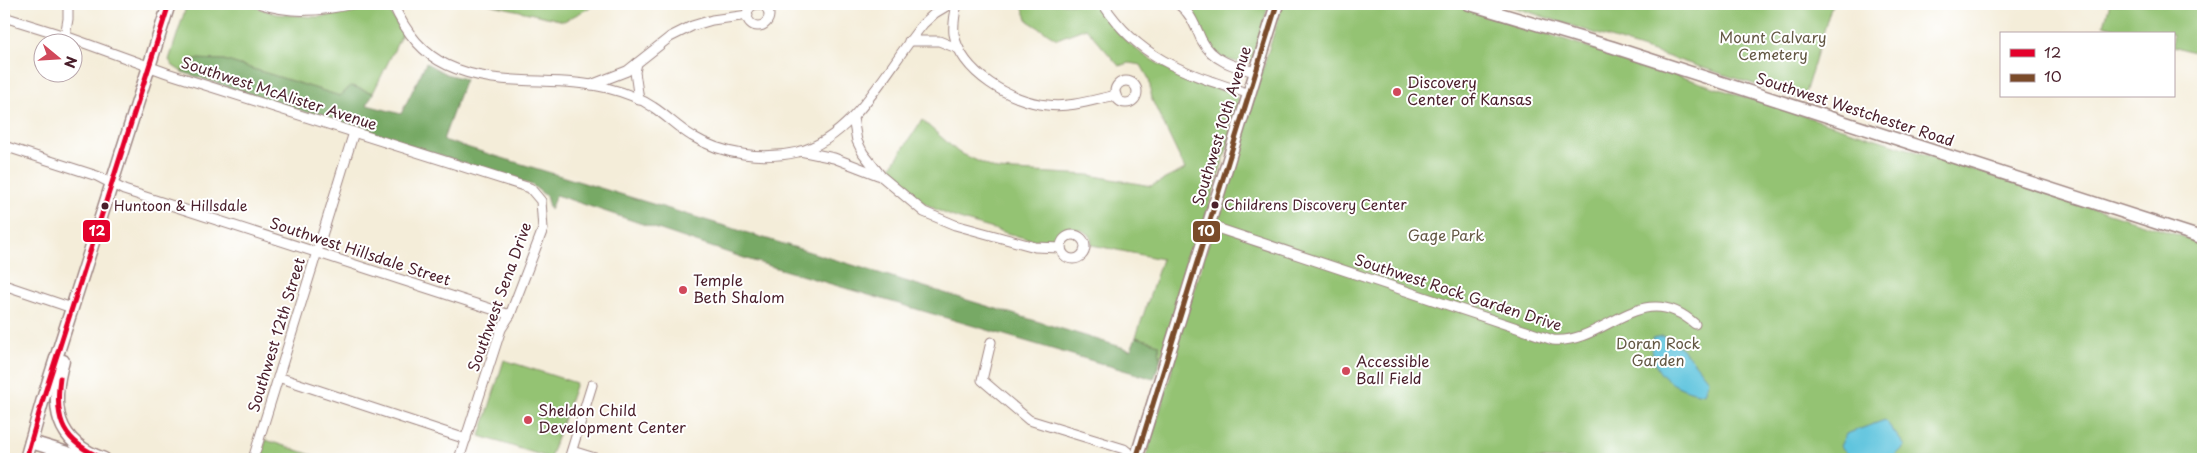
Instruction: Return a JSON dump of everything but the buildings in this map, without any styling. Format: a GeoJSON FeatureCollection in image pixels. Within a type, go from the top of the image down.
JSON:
{"type":"FeatureCollection","features":[{"type":"Feature","properties":{"kind":"main road"},"geometry":{"type":"LineString","coordinates":[[26,459],[111,183],[169,4]]}},
{"type":"Feature","properties":{"kind":"main road","name":"Southwest 10th Avenue"},"geometry":{"type":"LineString","coordinates":[[1136,459],[1278,4]]}},
{"type":"Feature","properties":{"kind":"main road"},"geometry":{"type":"LineString","coordinates":[[65,332],[68,343],[56,398],[60,421],[70,440],[78,448],[87,454],[104,459]]}},
{"type":"Feature","properties":{"kind":"main road"},"geometry":{"type":"LineString","coordinates":[[32,442],[87,459]]}},
{"type":"Feature","properties":{"kind":"street"},"geometry":{"type":"LineString","coordinates":[[66,32],[68,4]]}},
{"type":"Feature","properties":{"kind":"street"},"geometry":{"type":"LineString","coordinates":[[261,4],[308,11],[353,4]]}},
{"type":"Feature","properties":{"kind":"street"},"geometry":{"type":"LineString","coordinates":[[393,4],[406,29],[418,44],[432,56],[457,70],[484,77],[607,88],[652,106],[692,136],[722,150],[774,156],[800,151],[822,141],[853,118],[909,41],[935,13],[950,4]]}},
{"type":"Feature","properties":{"kind":"street"},"geometry":{"type":"LineString","coordinates":[[957,4],[954,30],[959,49],[984,78],[999,90],[1030,103],[1060,106],[1116,95]]}},
{"type":"Feature","properties":{"kind":"street"},"geometry":{"type":"LineString","coordinates":[[1102,4],[1126,34],[1153,56],[1182,72],[1250,94]]}},
{"type":"Feature","properties":{"kind":"street"},"geometry":{"type":"LineString","coordinates":[[1178,4],[1189,14],[1202,41],[1212,54],[1233,66],[1256,72]]}},
{"type":"Feature","properties":{"kind":"street","name":"Southwest Westchester Road"},"geometry":{"type":"LineString","coordinates":[[1468,4],[1612,47],[2203,238]]}},
{"type":"Feature","properties":{"kind":"street"},"geometry":{"type":"LineString","coordinates":[[590,85],[627,71],[670,37],[692,26],[712,20],[748,15]]}},
{"type":"Feature","properties":{"kind":"street","name":"Southwest McAlister Avenue"},"geometry":{"type":"LineString","coordinates":[[4,16],[53,32]]}},
{"type":"Feature","properties":{"kind":"street"},"geometry":{"type":"LineString","coordinates":[[909,41],[924,39],[939,41],[959,49]]}},
{"type":"Feature","properties":{"kind":"street","name":"Southwest McAlister Avenue"},"geometry":{"type":"LineString","coordinates":[[82,42],[148,66],[530,188],[541,201]]}},
{"type":"Feature","properties":{"kind":"street"},"geometry":{"type":"LineString","coordinates":[[637,63],[635,72],[639,100]]}},
{"type":"Feature","properties":{"kind":"street"},"geometry":{"type":"LineString","coordinates":[[853,118],[857,141],[863,153],[881,176],[913,204],[938,219],[1035,248],[1061,248]]}},
{"type":"Feature","properties":{"kind":"street","name":"Southwest 12th Street"},"geometry":{"type":"LineString","coordinates":[[253,459],[354,132]]}},
{"type":"Feature","properties":{"kind":"street","name":"Southwest Hillsdale Street"},"geometry":{"type":"LineString","coordinates":[[4,146],[97,176],[124,190],[510,315]]}},
{"type":"Feature","properties":{"kind":"street"},"geometry":{"type":"LineString","coordinates":[[800,151],[834,158],[881,176]]}},
{"type":"Feature","properties":{"kind":"street","name":"Southwest Sena Drive"},"geometry":{"type":"LineString","coordinates":[[460,459],[501,329],[510,315],[542,229],[541,201]]}},
{"type":"Feature","properties":{"kind":"street","name":"Southwest Rock Garden Drive"},"geometry":{"type":"LineString","coordinates":[[1208,225],[1553,340],[1582,337],[1625,314],[1650,308],[1674,310],[1695,324]]}},
{"type":"Feature","properties":{"kind":"street"},"geometry":{"type":"LineString","coordinates":[[4,285],[72,308]]}},
{"type":"Feature","properties":{"kind":"street"},"geometry":{"type":"LineString","coordinates":[[991,342],[982,380],[1029,420],[1124,450],[1136,459]]}},
{"type":"Feature","properties":{"kind":"street"},"geometry":{"type":"LineString","coordinates":[[278,377],[466,439]]}},
{"type":"Feature","properties":{"kind":"street"},"geometry":{"type":"LineString","coordinates":[[592,385],[570,455],[598,459]]}},
{"type":"Feature","properties":{"kind":"green space"},"geometry":{"type":"Polygon","coordinates":[[[187,4],[247,4],[276,14],[317,17],[346,13],[377,4],[384,4],[403,32],[373,93],[351,86],[340,96],[224,60],[191,59],[182,72],[173,66],[169,60],[187,4]]]}},
{"type":"Feature","properties":{"kind":"green space"},"geometry":{"type":"Polygon","coordinates":[[[489,4],[551,4],[564,7],[577,4],[597,4],[564,21],[489,4]]]}},
{"type":"Feature","properties":{"kind":"green space"},"geometry":{"type":"Polygon","coordinates":[[[1021,4],[1097,4],[1124,39],[1139,52],[1174,72],[1234,94],[1239,99],[1236,120],[1160,361],[1159,344],[1136,337],[1162,259],[1092,245],[1090,235],[1076,229],[1055,240],[1043,241],[1016,236],[965,221],[925,203],[901,184],[889,170],[922,120],[958,152],[997,170],[1089,175],[1151,186],[1185,169],[1152,100],[1149,79],[1141,65],[1129,63],[1119,66],[1086,28],[1057,39],[1028,21],[1021,4]]]}},
{"type":"Feature","properties":{"kind":"green space"},"geometry":{"type":"Polygon","coordinates":[[[1186,4],[1269,4],[1252,60],[1246,64],[1223,58],[1217,53],[1211,47],[1186,4]]]}},
{"type":"Feature","properties":{"kind":"green space","name":"Gage Park"},"geometry":{"type":"Polygon","coordinates":[[[1283,4],[1453,4],[2203,243],[2203,459],[1145,459],[1170,378],[1177,344],[1283,4]]]}},
{"type":"Feature","properties":{"kind":"green space","name":"Mount Calvary Cemetery"},"geometry":{"type":"Polygon","coordinates":[[[1504,4],[1832,4],[1803,100],[1504,4]]]}},
{"type":"Feature","properties":{"kind":"green space"},"geometry":{"type":"Polygon","coordinates":[[[2110,4],[2203,4],[2203,55],[2174,46],[2174,32],[2127,32],[2104,25],[2110,4]]]}},
{"type":"Feature","properties":{"kind":"green space"},"geometry":{"type":"Polygon","coordinates":[[[191,59],[224,60],[340,96],[351,86],[373,93],[367,105],[401,114],[426,63],[446,74],[465,79],[443,140],[1131,350],[1136,337],[1159,344],[1160,361],[1154,379],[753,261],[556,195],[550,210],[546,196],[532,185],[182,72],[191,59]]]}},
{"type":"Feature","properties":{"kind":"green space","name":"Sheldon Child Development Center"},"geometry":{"type":"Polygon","coordinates":[[[504,360],[576,383],[550,458],[480,436],[504,360]]]}},
{"type":"Feature","properties":{"kind":"green space"},"geometry":{"type":"Polygon","coordinates":[[[266,440],[324,459],[260,459],[266,440]]]}},
{"type":"Feature","properties":{"kind":"water"},"geometry":{"type":"Polygon","coordinates":[[[1663,336],[1682,349],[1708,380],[1704,394],[1692,392],[1672,383],[1658,370],[1654,361],[1652,338],[1663,336]]]}},
{"type":"Feature","properties":{"kind":"water"},"geometry":{"type":"Polygon","coordinates":[[[1885,420],[1905,446],[1892,459],[1853,459],[1840,446],[1846,434],[1885,420]]]}},
{"type":"Feature","properties":{"kind":"transit line","name":"12"},"geometry":{"type":"LineString","coordinates":[[26,459],[43,399],[169,4]]}},
{"type":"Feature","properties":{"kind":"transit line","name":"10"},"geometry":{"type":"LineString","coordinates":[[1136,459],[1277,4]]}},
{"type":"Feature","properties":{"kind":"transit line","name":"12"},"geometry":{"type":"LineString","coordinates":[[60,378],[59,406],[60,418],[64,428],[79,445],[104,459]]}},
{"type":"Feature","properties":{"kind":"place","name":"Discovery Center of Kansas"},"geometry":{"type":"Point","coordinates":[1397,92]}},
{"type":"Feature","properties":{"kind":"place","name":"Childrens Discovery Center"},"geometry":{"type":"Point","coordinates":[1215,205]}},
{"type":"Feature","properties":{"kind":"place","name":"Huntoon & Hillsdale"},"geometry":{"type":"Point","coordinates":[105,206]}},
{"type":"Feature","properties":{"kind":"place","name":"Temple Beth Shalom"},"geometry":{"type":"Point","coordinates":[683,290]}},
{"type":"Feature","properties":{"kind":"place","name":"Accessible Ball Field"},"geometry":{"type":"Point","coordinates":[1346,371]}},
{"type":"Feature","properties":{"kind":"place","name":"Sheldon Child Development Center"},"geometry":{"type":"Point","coordinates":[528,420]}},
{"type":"Feature","properties":{"kind":"park label","name":"Doran Rock Garden"},"geometry":{"type":"Point","coordinates":[1658,352]}}]}
